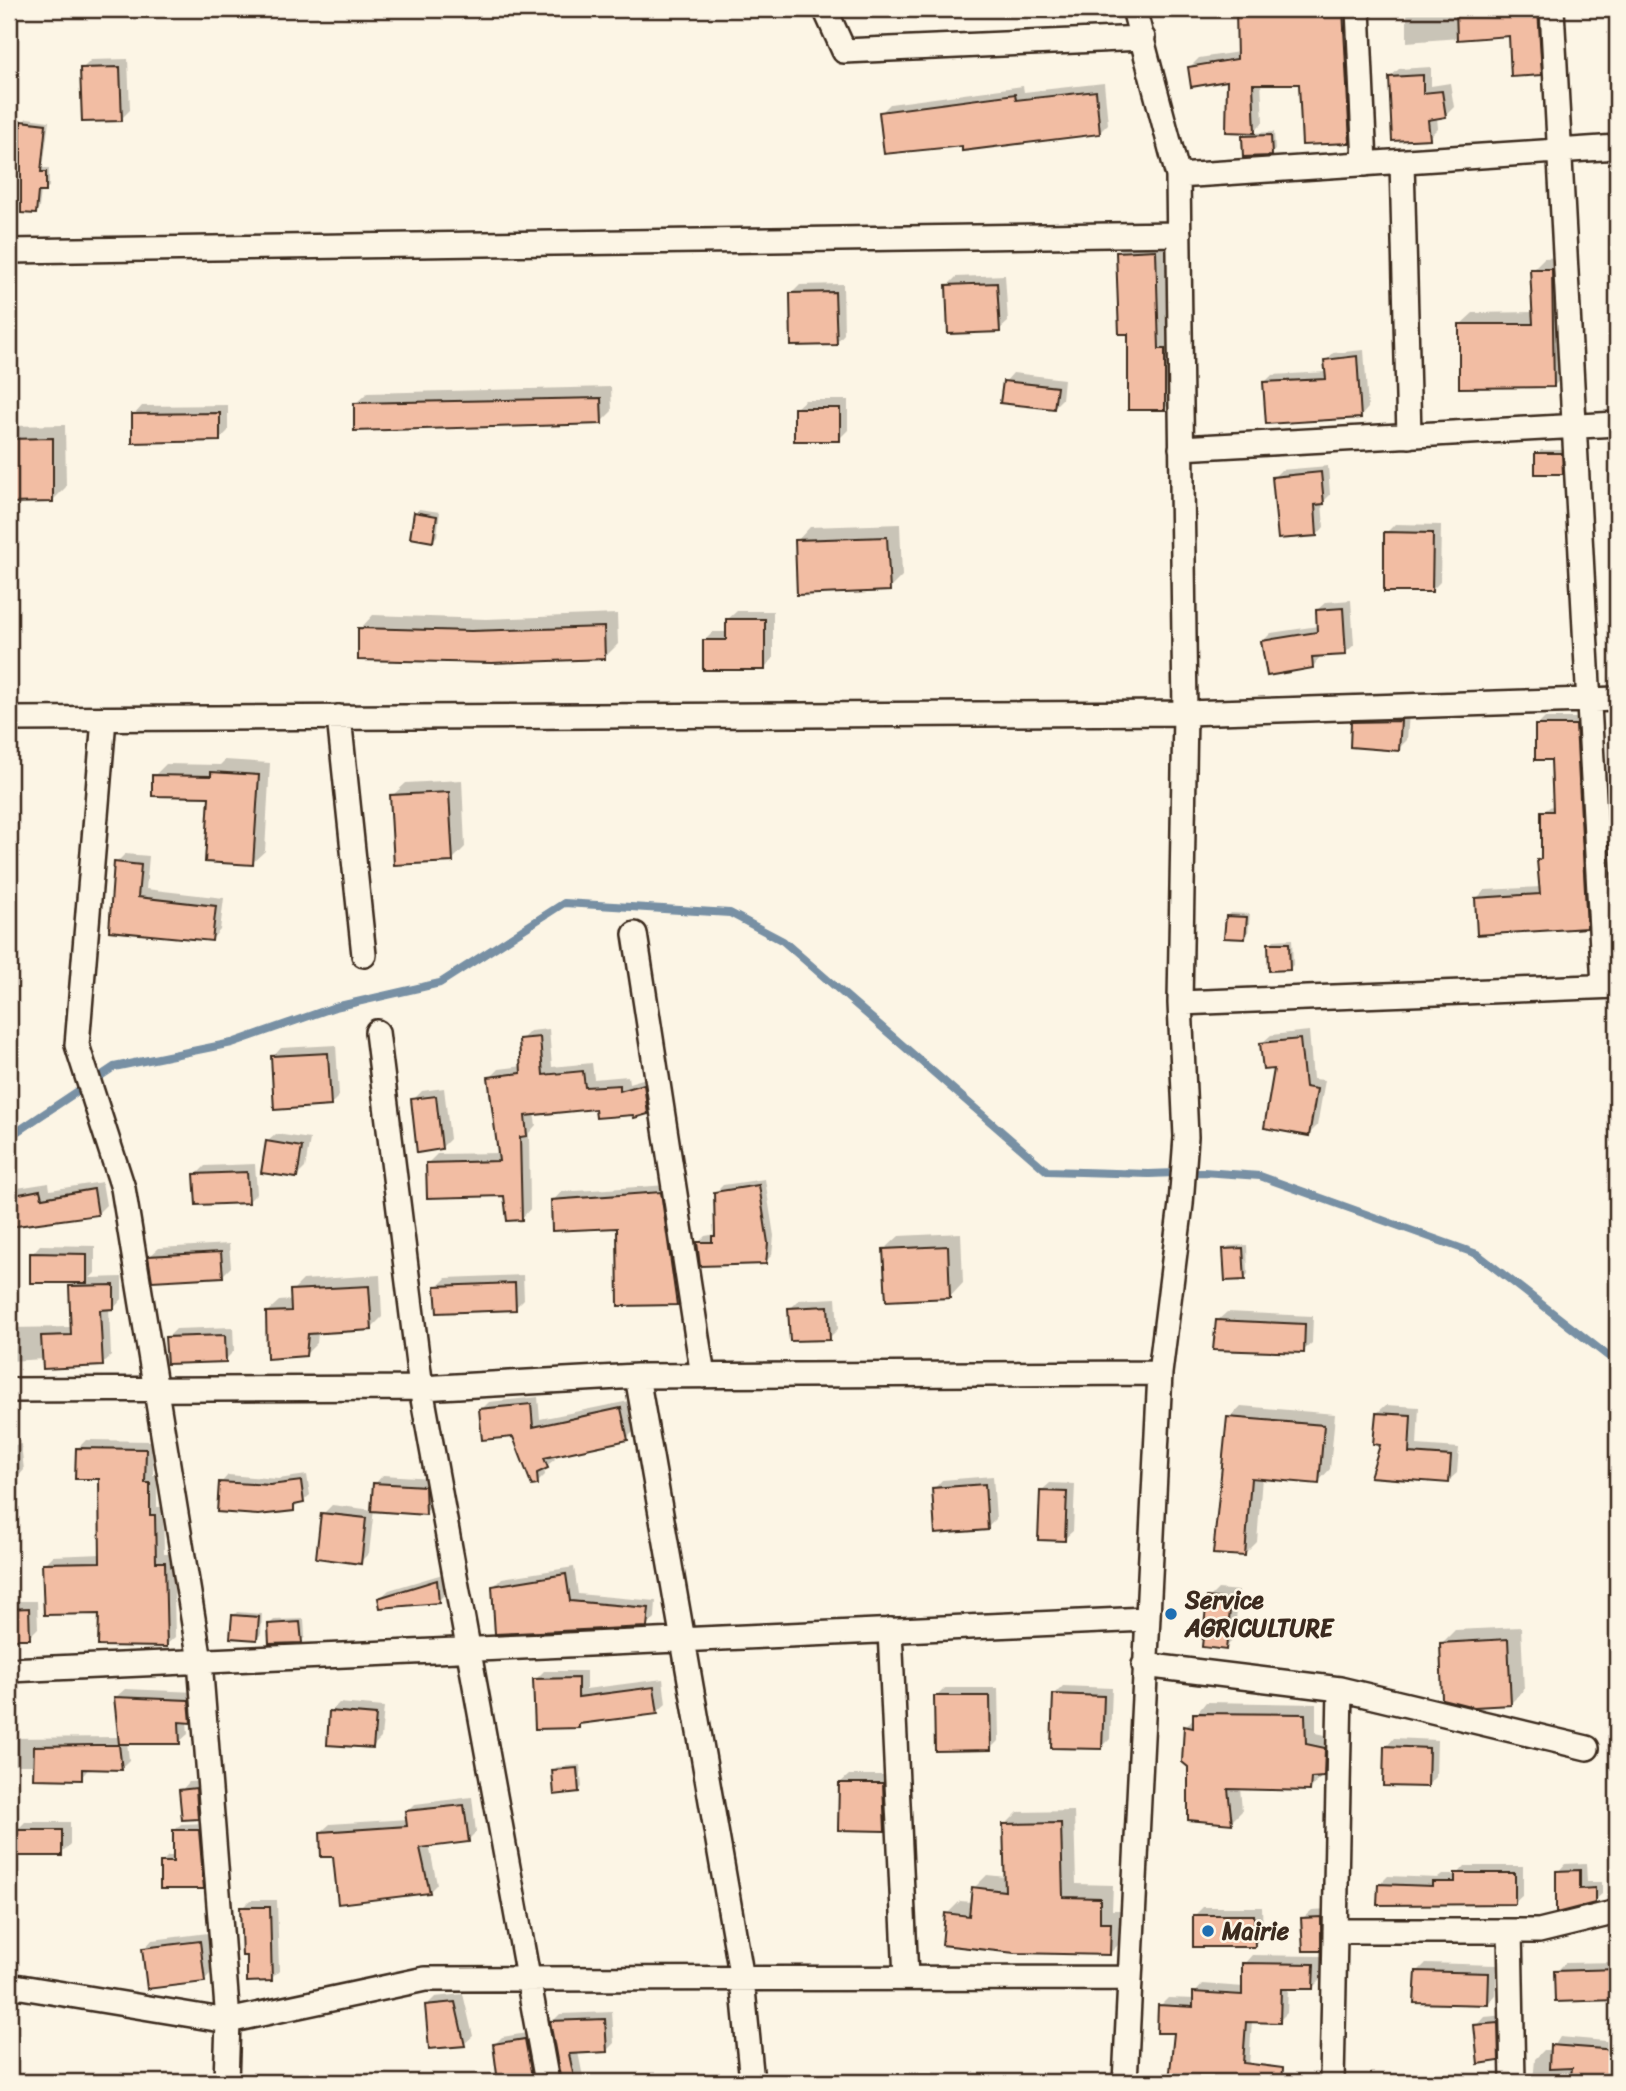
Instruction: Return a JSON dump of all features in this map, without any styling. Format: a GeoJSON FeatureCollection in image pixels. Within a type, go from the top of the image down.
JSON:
{"type":"FeatureCollection","features":[{"type":"Feature","properties":{"kind":"street"},"geometry":{"type":"LineString","coordinates":[[825,9],[844,51],[1143,38]]}},
{"type":"Feature","properties":{"kind":"street"},"geometry":{"type":"LineString","coordinates":[[1125,2082],[1160,1373],[1181,1204],[1186,1138],[1180,1003],[1185,713],[1178,176],[1134,9]]}},
{"type":"Feature","properties":{"kind":"street"},"geometry":{"type":"LineString","coordinates":[[1358,9],[1365,164]]}},
{"type":"Feature","properties":{"kind":"street"},"geometry":{"type":"LineString","coordinates":[[1180,1003],[1611,986],[1589,700],[1552,9]]}},
{"type":"Feature","properties":{"kind":"street"},"geometry":{"type":"LineString","coordinates":[[1178,176],[1617,147]]}},
{"type":"Feature","properties":{"kind":"street"},"geometry":{"type":"LineString","coordinates":[[1402,162],[1409,436]]}},
{"type":"Feature","properties":{"kind":"street"},"geometry":{"type":"LineString","coordinates":[[9,251],[1179,234]]}},
{"type":"Feature","properties":{"kind":"street"},"geometry":{"type":"LineString","coordinates":[[1181,448],[1617,424]]}},
{"type":"Feature","properties":{"kind":"street"},"geometry":{"type":"LineString","coordinates":[[9,719],[1185,713],[1617,699]]}},
{"type":"Feature","properties":{"kind":"street"},"geometry":{"type":"LineString","coordinates":[[339,718],[364,955]]}},
{"type":"Feature","properties":{"kind":"street"},"geometry":{"type":"LineString","coordinates":[[104,719],[76,1045],[123,1188],[200,1661],[228,2021],[226,2082]]}},
{"type":"Feature","properties":{"kind":"street"},"geometry":{"type":"LineString","coordinates":[[635,934],[703,1376]]}},
{"type":"Feature","properties":{"kind":"street"},"geometry":{"type":"LineString","coordinates":[[377,1032],[421,1388],[547,2082]]}},
{"type":"Feature","properties":{"kind":"street"},"geometry":{"type":"LineString","coordinates":[[9,1390],[421,1388],[637,1376],[1160,1373]]}},
{"type":"Feature","properties":{"kind":"street"},"geometry":{"type":"LineString","coordinates":[[637,1376],[742,1979],[752,2082]]}},
{"type":"Feature","properties":{"kind":"street"},"geometry":{"type":"LineString","coordinates":[[9,1670],[469,1648],[685,1642],[1146,1619]]}},
{"type":"Feature","properties":{"kind":"street"},"geometry":{"type":"LineString","coordinates":[[890,1630],[906,1978]]}},
{"type":"Feature","properties":{"kind":"street"},"geometry":{"type":"LineString","coordinates":[[1144,1665],[1340,1689],[1587,1748]]}},
{"type":"Feature","properties":{"kind":"street"},"geometry":{"type":"LineString","coordinates":[[1332,2082],[1340,1689]]}},
{"type":"Feature","properties":{"kind":"street"},"geometry":{"type":"LineString","coordinates":[[1335,1931],[1539,1931],[1617,1912]]}},
{"type":"Feature","properties":{"kind":"street"},"geometry":{"type":"LineString","coordinates":[[1510,1931],[1513,2082]]}},
{"type":"Feature","properties":{"kind":"street"},"geometry":{"type":"LineString","coordinates":[[9,1984],[228,2021],[425,1979],[1130,1978]]}},
{"type":"Feature","properties":{"kind":"building"},"geometry":{"type":"Polygon","coordinates":[[[1236,9],[1343,9],[1350,143],[1302,145],[1299,84],[1253,84],[1255,133],[1226,132],[1227,81],[1191,87],[1188,67],[1237,59],[1236,9]]]}},
{"type":"Feature","properties":{"kind":"building"},"geometry":{"type":"Polygon","coordinates":[[[1456,9],[1538,9],[1542,75],[1511,77],[1509,36],[1457,40],[1456,9]]]}},
{"type":"Feature","properties":{"kind":"building"},"geometry":{"type":"Polygon","coordinates":[[[120,67],[122,121],[82,122],[80,68],[120,67]]]}},
{"type":"Feature","properties":{"kind":"building"},"geometry":{"type":"Polygon","coordinates":[[[1423,75],[1423,93],[1442,91],[1446,117],[1428,120],[1430,139],[1392,141],[1389,77],[1423,75]]]}},
{"type":"Feature","properties":{"kind":"building"},"geometry":{"type":"Polygon","coordinates":[[[1096,91],[1100,134],[962,151],[962,146],[884,154],[879,112],[1015,94],[1016,100],[1096,91]]]}},
{"type":"Feature","properties":{"kind":"building"},"geometry":{"type":"Polygon","coordinates":[[[21,121],[46,124],[41,172],[46,172],[46,192],[38,192],[36,214],[21,213],[21,121]]]}},
{"type":"Feature","properties":{"kind":"building"},"geometry":{"type":"Polygon","coordinates":[[[1271,135],[1272,156],[1243,157],[1242,136],[1271,135]]]}},
{"type":"Feature","properties":{"kind":"building"},"geometry":{"type":"Polygon","coordinates":[[[1156,250],[1159,349],[1165,349],[1165,410],[1128,410],[1128,334],[1119,334],[1116,252],[1156,250]]]}},
{"type":"Feature","properties":{"kind":"building"},"geometry":{"type":"Polygon","coordinates":[[[1530,269],[1552,269],[1554,387],[1459,388],[1459,324],[1533,324],[1530,269]]]}},
{"type":"Feature","properties":{"kind":"building"},"geometry":{"type":"Polygon","coordinates":[[[997,283],[1000,332],[948,334],[946,285],[997,283]]]}},
{"type":"Feature","properties":{"kind":"building"},"geometry":{"type":"Polygon","coordinates":[[[835,292],[837,345],[791,346],[790,293],[835,292]]]}},
{"type":"Feature","properties":{"kind":"building"},"geometry":{"type":"Polygon","coordinates":[[[1357,356],[1361,418],[1266,424],[1263,382],[1326,379],[1324,360],[1357,356]]]}},
{"type":"Feature","properties":{"kind":"building"},"geometry":{"type":"Polygon","coordinates":[[[1003,381],[1057,387],[1054,409],[1000,403],[1003,381]]]}},
{"type":"Feature","properties":{"kind":"building"},"geometry":{"type":"Polygon","coordinates":[[[601,398],[602,424],[354,431],[354,403],[601,398]]]}},
{"type":"Feature","properties":{"kind":"building"},"geometry":{"type":"Polygon","coordinates":[[[794,408],[840,408],[840,441],[794,441],[794,408]]]}},
{"type":"Feature","properties":{"kind":"building"},"geometry":{"type":"Polygon","coordinates":[[[220,413],[220,441],[132,443],[132,414],[220,413]]]}},
{"type":"Feature","properties":{"kind":"building"},"geometry":{"type":"Polygon","coordinates":[[[53,438],[53,502],[9,503],[9,439],[53,438]]]}},
{"type":"Feature","properties":{"kind":"building"},"geometry":{"type":"Polygon","coordinates":[[[1535,453],[1562,453],[1563,474],[1535,474],[1535,453]]]}},
{"type":"Feature","properties":{"kind":"building"},"geometry":{"type":"Polygon","coordinates":[[[1321,472],[1324,504],[1315,505],[1317,536],[1278,539],[1272,477],[1321,472]]]}},
{"type":"Feature","properties":{"kind":"building"},"geometry":{"type":"Polygon","coordinates":[[[414,512],[437,516],[433,542],[410,538],[414,512]]]}},
{"type":"Feature","properties":{"kind":"building"},"geometry":{"type":"Polygon","coordinates":[[[1384,532],[1433,533],[1432,592],[1384,592],[1384,532]]]}},
{"type":"Feature","properties":{"kind":"building"},"geometry":{"type":"Polygon","coordinates":[[[887,537],[890,591],[797,595],[795,540],[887,537]]]}},
{"type":"Feature","properties":{"kind":"building"},"geometry":{"type":"Polygon","coordinates":[[[1343,608],[1346,655],[1312,657],[1313,668],[1267,676],[1261,641],[1317,632],[1316,610],[1343,608]]]}},
{"type":"Feature","properties":{"kind":"building"},"geometry":{"type":"Polygon","coordinates":[[[726,619],[765,619],[765,670],[703,670],[703,640],[726,640],[726,619]]]}},
{"type":"Feature","properties":{"kind":"building"},"geometry":{"type":"Polygon","coordinates":[[[604,627],[605,659],[492,663],[358,660],[358,628],[471,631],[604,627]]]}},
{"type":"Feature","properties":{"kind":"building"},"geometry":{"type":"Polygon","coordinates":[[[1401,721],[1399,751],[1350,747],[1351,722],[1401,721]]]}},
{"type":"Feature","properties":{"kind":"building"},"geometry":{"type":"Polygon","coordinates":[[[1535,725],[1576,725],[1587,928],[1477,935],[1475,898],[1540,894],[1537,860],[1541,859],[1541,811],[1553,811],[1551,760],[1535,760],[1535,725]]]}},
{"type":"Feature","properties":{"kind":"building"},"geometry":{"type":"Polygon","coordinates":[[[211,772],[259,775],[253,865],[205,862],[209,797],[152,796],[152,775],[211,776],[211,772]]]}},
{"type":"Feature","properties":{"kind":"building"},"geometry":{"type":"Polygon","coordinates":[[[449,792],[453,862],[394,865],[390,795],[449,792]]]}},
{"type":"Feature","properties":{"kind":"building"},"geometry":{"type":"Polygon","coordinates":[[[114,862],[141,865],[138,897],[216,906],[212,941],[109,931],[114,862]]]}},
{"type":"Feature","properties":{"kind":"building"},"geometry":{"type":"Polygon","coordinates":[[[1226,916],[1247,917],[1245,939],[1224,938],[1226,916]]]}},
{"type":"Feature","properties":{"kind":"building"},"geometry":{"type":"Polygon","coordinates":[[[1268,943],[1289,943],[1290,970],[1269,971],[1268,943]]]}},
{"type":"Feature","properties":{"kind":"building"},"geometry":{"type":"Polygon","coordinates":[[[540,1037],[543,1075],[583,1071],[585,1087],[620,1085],[620,1091],[644,1084],[648,1114],[634,1118],[633,1115],[596,1118],[595,1109],[525,1116],[527,1136],[520,1137],[522,1220],[507,1221],[504,1196],[427,1198],[426,1163],[499,1161],[488,1077],[521,1073],[519,1039],[540,1037]]]}},
{"type":"Feature","properties":{"kind":"building"},"geometry":{"type":"Polygon","coordinates":[[[1300,1039],[1305,1087],[1317,1089],[1309,1136],[1264,1128],[1274,1069],[1263,1070],[1260,1043],[1300,1039]]]}},
{"type":"Feature","properties":{"kind":"building"},"geometry":{"type":"Polygon","coordinates":[[[328,1053],[331,1106],[274,1110],[271,1056],[328,1053]]]}},
{"type":"Feature","properties":{"kind":"building"},"geometry":{"type":"Polygon","coordinates":[[[436,1096],[442,1149],[417,1153],[411,1099],[436,1096]]]}},
{"type":"Feature","properties":{"kind":"building"},"geometry":{"type":"Polygon","coordinates":[[[266,1141],[302,1147],[297,1178],[261,1173],[266,1141]]]}},
{"type":"Feature","properties":{"kind":"building"},"geometry":{"type":"Polygon","coordinates":[[[247,1172],[249,1203],[196,1205],[194,1174],[247,1172]]]}},
{"type":"Feature","properties":{"kind":"building"},"geometry":{"type":"Polygon","coordinates":[[[759,1185],[768,1243],[766,1264],[700,1266],[697,1242],[712,1242],[712,1236],[715,1236],[714,1192],[759,1185]]]}},
{"type":"Feature","properties":{"kind":"building"},"geometry":{"type":"Polygon","coordinates":[[[94,1189],[98,1215],[9,1227],[9,1196],[40,1190],[42,1198],[94,1189]]]}},
{"type":"Feature","properties":{"kind":"building"},"geometry":{"type":"Polygon","coordinates":[[[661,1192],[677,1305],[618,1306],[617,1228],[552,1231],[551,1200],[661,1192]]]}},
{"type":"Feature","properties":{"kind":"building"},"geometry":{"type":"Polygon","coordinates":[[[948,1246],[950,1298],[886,1301],[883,1249],[948,1246]]]}},
{"type":"Feature","properties":{"kind":"building"},"geometry":{"type":"Polygon","coordinates":[[[1243,1248],[1245,1280],[1225,1281],[1223,1249],[1243,1248]]]}},
{"type":"Feature","properties":{"kind":"building"},"geometry":{"type":"Polygon","coordinates":[[[221,1252],[223,1277],[152,1281],[148,1256],[221,1252]]]}},
{"type":"Feature","properties":{"kind":"building"},"geometry":{"type":"Polygon","coordinates":[[[30,1253],[87,1254],[87,1283],[30,1283],[30,1253]]]}},
{"type":"Feature","properties":{"kind":"building"},"geometry":{"type":"Polygon","coordinates":[[[515,1283],[516,1310],[437,1313],[435,1286],[515,1283]]]}},
{"type":"Feature","properties":{"kind":"building"},"geometry":{"type":"Polygon","coordinates":[[[114,1285],[114,1309],[100,1310],[103,1366],[43,1369],[41,1336],[71,1335],[69,1286],[114,1285]]]}},
{"type":"Feature","properties":{"kind":"building"},"geometry":{"type":"Polygon","coordinates":[[[369,1286],[372,1330],[308,1334],[306,1356],[267,1359],[266,1312],[291,1311],[290,1290],[369,1286]]]}},
{"type":"Feature","properties":{"kind":"building"},"geometry":{"type":"Polygon","coordinates":[[[828,1306],[830,1340],[790,1341],[788,1308],[828,1306]]]}},
{"type":"Feature","properties":{"kind":"building"},"geometry":{"type":"Polygon","coordinates":[[[1216,1320],[1305,1324],[1304,1353],[1213,1350],[1216,1320]]]}},
{"type":"Feature","properties":{"kind":"building"},"geometry":{"type":"Polygon","coordinates":[[[225,1335],[226,1362],[167,1364],[165,1337],[225,1335]]]}},
{"type":"Feature","properties":{"kind":"building"},"geometry":{"type":"Polygon","coordinates":[[[531,1404],[533,1427],[621,1408],[628,1440],[544,1458],[548,1468],[537,1473],[538,1485],[532,1486],[513,1437],[482,1440],[479,1409],[531,1404]]]}},
{"type":"Feature","properties":{"kind":"building"},"geometry":{"type":"Polygon","coordinates":[[[1376,1413],[1411,1415],[1409,1453],[1451,1456],[1449,1483],[1370,1477],[1380,1445],[1373,1444],[1376,1413]]]}},
{"type":"Feature","properties":{"kind":"building"},"geometry":{"type":"Polygon","coordinates":[[[1227,1417],[1324,1425],[1319,1484],[1251,1478],[1245,1556],[1213,1554],[1227,1417]]]}},
{"type":"Feature","properties":{"kind":"building"},"geometry":{"type":"Polygon","coordinates":[[[76,1448],[146,1449],[145,1483],[150,1483],[150,1515],[155,1515],[156,1562],[165,1562],[167,1647],[98,1646],[99,1614],[44,1615],[42,1563],[100,1562],[99,1479],[75,1479],[76,1448]]]}},
{"type":"Feature","properties":{"kind":"building"},"geometry":{"type":"Polygon","coordinates":[[[301,1481],[304,1503],[294,1505],[294,1511],[258,1515],[217,1512],[219,1482],[270,1485],[301,1481]]]}},
{"type":"Feature","properties":{"kind":"building"},"geometry":{"type":"Polygon","coordinates":[[[373,1483],[425,1486],[426,1515],[371,1511],[373,1483]]]}},
{"type":"Feature","properties":{"kind":"building"},"geometry":{"type":"Polygon","coordinates":[[[985,1484],[988,1530],[935,1534],[932,1488],[985,1484]]]}},
{"type":"Feature","properties":{"kind":"building"},"geometry":{"type":"Polygon","coordinates":[[[1040,1491],[1067,1492],[1065,1541],[1038,1540],[1040,1491]]]}},
{"type":"Feature","properties":{"kind":"building"},"geometry":{"type":"Polygon","coordinates":[[[321,1513],[366,1518],[361,1564],[316,1558],[321,1513]]]}},
{"type":"Feature","properties":{"kind":"building"},"geometry":{"type":"Polygon","coordinates":[[[566,1574],[570,1601],[649,1608],[647,1627],[495,1634],[492,1586],[566,1574]]]}},
{"type":"Feature","properties":{"kind":"building"},"geometry":{"type":"Polygon","coordinates":[[[437,1580],[439,1603],[380,1608],[378,1598],[437,1580]]]}},
{"type":"Feature","properties":{"kind":"building"},"geometry":{"type":"Polygon","coordinates":[[[1207,1597],[1231,1600],[1226,1650],[1202,1647],[1207,1597]]]}},
{"type":"Feature","properties":{"kind":"building"},"geometry":{"type":"Polygon","coordinates":[[[29,1608],[30,1639],[9,1639],[9,1609],[29,1608]]]}},
{"type":"Feature","properties":{"kind":"building"},"geometry":{"type":"Polygon","coordinates":[[[232,1615],[259,1617],[257,1640],[230,1638],[232,1615]]]}},
{"type":"Feature","properties":{"kind":"building"},"geometry":{"type":"Polygon","coordinates":[[[300,1622],[302,1643],[269,1644],[268,1624],[300,1622]]]}},
{"type":"Feature","properties":{"kind":"building"},"geometry":{"type":"Polygon","coordinates":[[[1508,1639],[1511,1705],[1474,1707],[1442,1699],[1440,1643],[1508,1639]]]}},
{"type":"Feature","properties":{"kind":"building"},"geometry":{"type":"Polygon","coordinates":[[[578,1678],[578,1697],[654,1687],[658,1714],[579,1724],[579,1728],[535,1729],[533,1679],[578,1678]]]}},
{"type":"Feature","properties":{"kind":"building"},"geometry":{"type":"Polygon","coordinates":[[[1053,1694],[1104,1696],[1102,1749],[1051,1748],[1053,1694]]]}},
{"type":"Feature","properties":{"kind":"building"},"geometry":{"type":"Polygon","coordinates":[[[934,1696],[990,1696],[991,1750],[935,1751],[934,1696]]]}},
{"type":"Feature","properties":{"kind":"building"},"geometry":{"type":"Polygon","coordinates":[[[114,1697],[189,1700],[191,1723],[179,1722],[180,1744],[119,1744],[114,1697]]]}},
{"type":"Feature","properties":{"kind":"building"},"geometry":{"type":"Polygon","coordinates":[[[329,1711],[376,1715],[373,1748],[327,1745],[329,1711]]]}},
{"type":"Feature","properties":{"kind":"building"},"geometry":{"type":"Polygon","coordinates":[[[1193,1713],[1305,1714],[1306,1744],[1325,1748],[1324,1777],[1311,1778],[1310,1791],[1228,1789],[1232,1824],[1188,1820],[1188,1767],[1182,1762],[1184,1726],[1193,1728],[1193,1713]]]}},
{"type":"Feature","properties":{"kind":"building"},"geometry":{"type":"Polygon","coordinates":[[[119,1745],[122,1770],[82,1769],[82,1780],[33,1779],[34,1746],[119,1745]]]}},
{"type":"Feature","properties":{"kind":"building"},"geometry":{"type":"Polygon","coordinates":[[[1384,1746],[1429,1748],[1428,1787],[1383,1786],[1384,1746]]]}},
{"type":"Feature","properties":{"kind":"building"},"geometry":{"type":"Polygon","coordinates":[[[577,1768],[579,1792],[554,1795],[552,1770],[577,1768]]]}},
{"type":"Feature","properties":{"kind":"building"},"geometry":{"type":"Polygon","coordinates":[[[839,1783],[883,1783],[885,1831],[838,1830],[839,1783]]]}},
{"type":"Feature","properties":{"kind":"building"},"geometry":{"type":"Polygon","coordinates":[[[196,1788],[198,1819],[182,1820],[179,1790],[196,1788]]]}},
{"type":"Feature","properties":{"kind":"building"},"geometry":{"type":"Polygon","coordinates":[[[464,1805],[469,1842],[420,1848],[430,1893],[338,1904],[333,1857],[321,1857],[320,1832],[407,1826],[405,1811],[464,1805]]]}},
{"type":"Feature","properties":{"kind":"building"},"geometry":{"type":"Polygon","coordinates":[[[1061,1823],[1063,1897],[1100,1898],[1100,1923],[1111,1923],[1110,1955],[1015,1953],[942,1945],[945,1913],[969,1916],[972,1887],[1005,1891],[1003,1824],[1061,1823]]]}},
{"type":"Feature","properties":{"kind":"building"},"geometry":{"type":"Polygon","coordinates":[[[14,1830],[62,1830],[62,1856],[14,1856],[14,1830]]]}},
{"type":"Feature","properties":{"kind":"building"},"geometry":{"type":"Polygon","coordinates":[[[173,1830],[199,1830],[204,1889],[160,1889],[160,1862],[173,1862],[173,1830]]]}},
{"type":"Feature","properties":{"kind":"building"},"geometry":{"type":"Polygon","coordinates":[[[1580,1870],[1580,1889],[1595,1888],[1595,1903],[1556,1913],[1556,1871],[1580,1870]]]}},
{"type":"Feature","properties":{"kind":"building"},"geometry":{"type":"Polygon","coordinates":[[[1455,1873],[1515,1873],[1515,1904],[1377,1905],[1378,1884],[1432,1886],[1432,1882],[1455,1882],[1455,1873]]]}},
{"type":"Feature","properties":{"kind":"building"},"geometry":{"type":"Polygon","coordinates":[[[240,1907],[270,1907],[272,1981],[247,1982],[247,1956],[242,1956],[240,1907]]]}},
{"type":"Feature","properties":{"kind":"building"},"geometry":{"type":"Polygon","coordinates":[[[1193,1915],[1254,1915],[1255,1947],[1193,1947],[1193,1915]]]}},
{"type":"Feature","properties":{"kind":"building"},"geometry":{"type":"Polygon","coordinates":[[[1321,1917],[1321,1951],[1303,1951],[1301,1918],[1321,1917]]]}},
{"type":"Feature","properties":{"kind":"building"},"geometry":{"type":"Polygon","coordinates":[[[200,1941],[205,1982],[147,1989],[142,1948],[200,1941]]]}},
{"type":"Feature","properties":{"kind":"building"},"geometry":{"type":"Polygon","coordinates":[[[1242,1963],[1314,1964],[1313,1989],[1281,1989],[1280,2023],[1246,2022],[1243,2063],[1283,2068],[1282,2082],[1169,2081],[1174,2033],[1157,2033],[1158,2005],[1193,2007],[1193,1992],[1242,1995],[1242,1963]]]}},
{"type":"Feature","properties":{"kind":"building"},"geometry":{"type":"Polygon","coordinates":[[[1617,1969],[1617,2000],[1555,2002],[1554,1971],[1617,1969]]]}},
{"type":"Feature","properties":{"kind":"building"},"geometry":{"type":"Polygon","coordinates":[[[1416,1971],[1489,1973],[1488,2005],[1414,2003],[1416,1971]]]}},
{"type":"Feature","properties":{"kind":"building"},"geometry":{"type":"Polygon","coordinates":[[[455,2002],[465,2046],[429,2049],[425,2005],[455,2002]]]}},
{"type":"Feature","properties":{"kind":"building"},"geometry":{"type":"Polygon","coordinates":[[[605,2019],[607,2052],[569,2054],[575,2082],[561,2082],[550,2021],[605,2019]]]}},
{"type":"Feature","properties":{"kind":"building"},"geometry":{"type":"Polygon","coordinates":[[[1498,2023],[1499,2061],[1478,2064],[1474,2025],[1498,2023]]]}},
{"type":"Feature","properties":{"kind":"building"},"geometry":{"type":"Polygon","coordinates":[[[525,2039],[533,2082],[498,2082],[493,2044],[525,2039]]]}},
{"type":"Feature","properties":{"kind":"building"},"geometry":{"type":"Polygon","coordinates":[[[1550,2045],[1617,2050],[1617,2080],[1571,2076],[1572,2068],[1549,2069],[1550,2045]]]}},
{"type":"Feature","properties":{"kind":"waterway"},"geometry":{"type":"LineString","coordinates":[[9,1137],[114,1067],[232,1043],[335,1007],[440,983],[564,903],[730,913],[783,941],[1047,1171],[1149,1174],[1203,1172],[1260,1176],[1477,1254],[1617,1363]]}},
{"type":"Feature","properties":{"kind":"place","name":"Service AGRICULTURE"},"geometry":{"type":"Point","coordinates":[1171,1614]}},
{"type":"Feature","properties":{"kind":"place","name":"Mairie"},"geometry":{"type":"Point","coordinates":[1208,1931]}}]}
